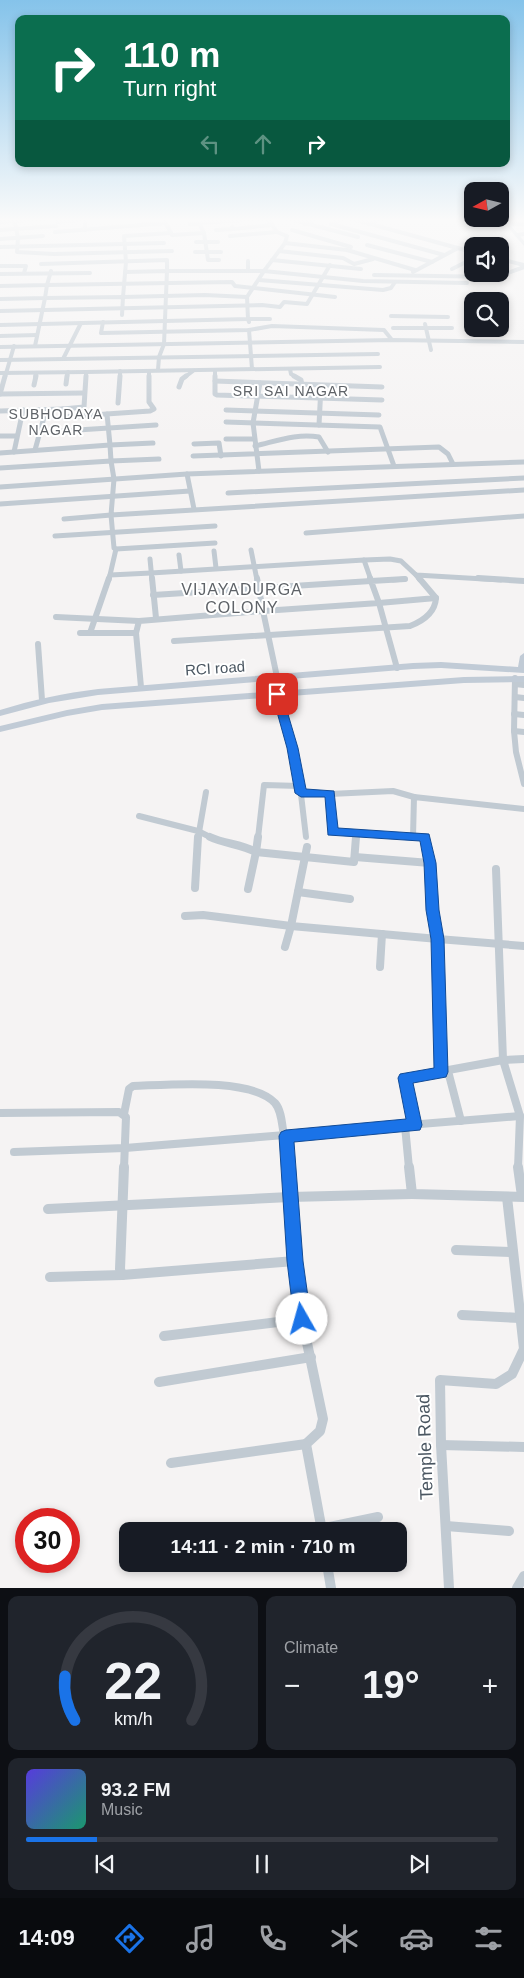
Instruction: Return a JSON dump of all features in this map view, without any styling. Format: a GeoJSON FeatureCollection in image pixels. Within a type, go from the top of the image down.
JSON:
{"type":"FeatureCollection","features":[{"type":"Feature","properties":{"kind":"main road"},"geometry":{"type":"LineString","coordinates":[[0,729],[102,707],[520,676],[524,656]]}},
{"type":"Feature","properties":{"kind":"main road","name":"RCI road"},"geometry":{"type":"LineString","coordinates":[[0,713],[42,700],[93,692],[376,669],[441,665],[520,676]]}},
{"type":"Feature","properties":{"kind":"main road"},"geometry":{"type":"LineString","coordinates":[[376,669],[372,674],[372,679],[381,686]]}},
{"type":"Feature","properties":{"kind":"main road"},"geometry":{"type":"LineString","coordinates":[[360,671],[368,675],[370,680],[364,687]]}},
{"type":"Feature","properties":{"kind":"street"},"geometry":{"type":"LineString","coordinates":[[35,346],[46,292]]}},
{"type":"Feature","properties":{"kind":"street"},"geometry":{"type":"LineString","coordinates":[[122,315],[124,292]]}},
{"type":"Feature","properties":{"kind":"street"},"geometry":{"type":"LineString","coordinates":[[158,370],[159,357],[164,344],[166,292]]}},
{"type":"Feature","properties":{"kind":"street"},"geometry":{"type":"LineString","coordinates":[[250,292],[247,297],[247,306],[252,369]]}},
{"type":"Feature","properties":{"kind":"street"},"geometry":{"type":"LineString","coordinates":[[294,292],[335,297]]}},
{"type":"Feature","properties":{"kind":"street"},"geometry":{"type":"LineString","coordinates":[[0,311],[280,307],[284,302],[307,304],[313,294]]}},
{"type":"Feature","properties":{"kind":"street"},"geometry":{"type":"LineString","coordinates":[[0,299],[214,295],[247,297]]}},
{"type":"Feature","properties":{"kind":"street"},"geometry":{"type":"LineString","coordinates":[[391,316],[448,317]]}},
{"type":"Feature","properties":{"kind":"street"},"geometry":{"type":"LineString","coordinates":[[423,317],[431,350]]}},
{"type":"Feature","properties":{"kind":"street"},"geometry":{"type":"LineString","coordinates":[[0,325],[270,319]]}},
{"type":"Feature","properties":{"kind":"street"},"geometry":{"type":"LineString","coordinates":[[98,345],[103,322]]}},
{"type":"Feature","properties":{"kind":"street"},"geometry":{"type":"LineString","coordinates":[[63,359],[81,323]]}},
{"type":"Feature","properties":{"kind":"street"},"geometry":{"type":"LineString","coordinates":[[101,333],[250,329],[272,326],[384,330],[392,340]]}},
{"type":"Feature","properties":{"kind":"street"},"geometry":{"type":"LineString","coordinates":[[393,328],[452,328]]}},
{"type":"Feature","properties":{"kind":"street"},"geometry":{"type":"LineString","coordinates":[[218,330],[220,343]]}},
{"type":"Feature","properties":{"kind":"street"},"geometry":{"type":"LineString","coordinates":[[0,336],[37,335]]}},
{"type":"Feature","properties":{"kind":"street"},"geometry":{"type":"LineString","coordinates":[[0,347],[392,340],[524,342]]}},
{"type":"Feature","properties":{"kind":"street"},"geometry":{"type":"LineString","coordinates":[[14,346],[0,394],[84,393]]}},
{"type":"Feature","properties":{"kind":"street"},"geometry":{"type":"LineString","coordinates":[[0,360],[378,354]]}},
{"type":"Feature","properties":{"kind":"street"},"geometry":{"type":"LineString","coordinates":[[179,357],[179,370]]}},
{"type":"Feature","properties":{"kind":"street"},"geometry":{"type":"LineString","coordinates":[[114,371],[115,358]]}},
{"type":"Feature","properties":{"kind":"street"},"geometry":{"type":"LineString","coordinates":[[0,373],[380,367]]}},
{"type":"Feature","properties":{"kind":"street"},"geometry":{"type":"LineString","coordinates":[[290,369],[291,374],[301,380],[302,385]]}},
{"type":"Feature","properties":{"kind":"street"},"geometry":{"type":"LineString","coordinates":[[179,387],[182,379],[195,370]]}},
{"type":"Feature","properties":{"kind":"street"},"geometry":{"type":"LineString","coordinates":[[215,370],[215,395],[382,400]]}},
{"type":"Feature","properties":{"kind":"street"},"geometry":{"type":"LineString","coordinates":[[118,403],[120,371]]}},
{"type":"Feature","properties":{"kind":"street"},"geometry":{"type":"LineString","coordinates":[[63,409],[63,417],[150,411],[154,409],[148,392],[149,371]]}},
{"type":"Feature","properties":{"kind":"street"},"geometry":{"type":"LineString","coordinates":[[66,384],[68,372]]}},
{"type":"Feature","properties":{"kind":"street"},"geometry":{"type":"LineString","coordinates":[[0,411],[83,408],[86,372]]}},
{"type":"Feature","properties":{"kind":"street"},"geometry":{"type":"LineString","coordinates":[[34,385],[36,373]]}},
{"type":"Feature","properties":{"kind":"street"},"geometry":{"type":"LineString","coordinates":[[215,382],[382,387]]}},
{"type":"Feature","properties":{"kind":"street"},"geometry":{"type":"LineString","coordinates":[[259,471],[253,424],[260,383]]}},
{"type":"Feature","properties":{"kind":"street"},"geometry":{"type":"LineString","coordinates":[[319,425],[321,386]]}},
{"type":"Feature","properties":{"kind":"street"},"geometry":{"type":"LineString","coordinates":[[14,452],[23,410]]}},
{"type":"Feature","properties":{"kind":"street"},"geometry":{"type":"LineString","coordinates":[[35,450],[46,410]]}},
{"type":"Feature","properties":{"kind":"street"},"geometry":{"type":"LineString","coordinates":[[226,410],[379,415]]}},
{"type":"Feature","properties":{"kind":"street"},"geometry":{"type":"LineString","coordinates":[[90,633],[110,575],[116,549],[114,548],[112,532],[111,515],[114,479],[108,414]]}},
{"type":"Feature","properties":{"kind":"street"},"geometry":{"type":"LineString","coordinates":[[357,414],[357,426]]}},
{"type":"Feature","properties":{"kind":"street"},"geometry":{"type":"LineString","coordinates":[[226,422],[380,427],[394,466]]}},
{"type":"Feature","properties":{"kind":"street"},"geometry":{"type":"LineString","coordinates":[[286,438],[288,424]]}},
{"type":"Feature","properties":{"kind":"street"},"geometry":{"type":"LineString","coordinates":[[62,431],[156,425]]}},
{"type":"Feature","properties":{"kind":"street"},"geometry":{"type":"LineString","coordinates":[[0,436],[16,436]]}},
{"type":"Feature","properties":{"kind":"street"},"geometry":{"type":"LineString","coordinates":[[255,446],[286,438],[313,436],[318,437],[328,452]]}},
{"type":"Feature","properties":{"kind":"street"},"geometry":{"type":"LineString","coordinates":[[226,439],[254,439]]}},
{"type":"Feature","properties":{"kind":"street"},"geometry":{"type":"LineString","coordinates":[[0,453],[152,443]]}},
{"type":"Feature","properties":{"kind":"street"},"geometry":{"type":"LineString","coordinates":[[194,444],[219,443],[221,456]]}},
{"type":"Feature","properties":{"kind":"street"},"geometry":{"type":"LineString","coordinates":[[193,456],[439,447],[448,454],[453,464]]}},
{"type":"Feature","properties":{"kind":"street"},"geometry":{"type":"LineString","coordinates":[[0,468],[159,459]]}},
{"type":"Feature","properties":{"kind":"street"},"geometry":{"type":"LineString","coordinates":[[0,487],[187,474],[524,462]]}},
{"type":"Feature","properties":{"kind":"street"},"geometry":{"type":"LineString","coordinates":[[187,474],[194,509]]}},
{"type":"Feature","properties":{"kind":"street"},"geometry":{"type":"LineString","coordinates":[[228,493],[524,478]]}},
{"type":"Feature","properties":{"kind":"street"},"geometry":{"type":"LineString","coordinates":[[405,483],[410,496]]}},
{"type":"Feature","properties":{"kind":"street"},"geometry":{"type":"LineString","coordinates":[[64,519],[194,509],[524,490]]}},
{"type":"Feature","properties":{"kind":"street"},"geometry":{"type":"LineString","coordinates":[[0,504],[190,491]]}},
{"type":"Feature","properties":{"kind":"street"},"geometry":{"type":"LineString","coordinates":[[306,533],[524,516]]}},
{"type":"Feature","properties":{"kind":"street"},"geometry":{"type":"LineString","coordinates":[[55,536],[215,526]]}},
{"type":"Feature","properties":{"kind":"street"},"geometry":{"type":"LineString","coordinates":[[116,549],[215,543]]}},
{"type":"Feature","properties":{"kind":"street"},"geometry":{"type":"LineString","coordinates":[[251,550],[277,677]]}},
{"type":"Feature","properties":{"kind":"street"},"geometry":{"type":"LineString","coordinates":[[214,552],[216,568]]}},
{"type":"Feature","properties":{"kind":"street"},"geometry":{"type":"LineString","coordinates":[[179,555],[182,571]]}},
{"type":"Feature","properties":{"kind":"street"},"geometry":{"type":"LineString","coordinates":[[150,559],[156,618]]}},
{"type":"Feature","properties":{"kind":"street"},"geometry":{"type":"LineString","coordinates":[[110,575],[390,559],[401,561],[436,598],[434,610],[419,623],[410,626],[174,641]]}},
{"type":"Feature","properties":{"kind":"street"},"geometry":{"type":"LineString","coordinates":[[364,560],[379,603],[396,668]]}},
{"type":"Feature","properties":{"kind":"street"},"geometry":{"type":"LineString","coordinates":[[416,575],[524,581]]}},
{"type":"Feature","properties":{"kind":"street"},"geometry":{"type":"LineString","coordinates":[[153,595],[405,579]]}},
{"type":"Feature","properties":{"kind":"street"},"geometry":{"type":"LineString","coordinates":[[56,617],[139,621],[156,618],[436,598]]}},
{"type":"Feature","properties":{"kind":"street"},"geometry":{"type":"LineString","coordinates":[[139,621],[136,633],[141,687]]}},
{"type":"Feature","properties":{"kind":"street"},"geometry":{"type":"LineString","coordinates":[[80,633],[136,633]]}},
{"type":"Feature","properties":{"kind":"street"},"geometry":{"type":"LineString","coordinates":[[38,644],[42,700]]}},
{"type":"Feature","properties":{"kind":"street"},"geometry":{"type":"LineString","coordinates":[[520,676],[524,685]]}},
{"type":"Feature","properties":{"kind":"street"},"geometry":{"type":"LineString","coordinates":[[520,676],[515,697],[514,731],[516,752],[524,784]]}},
{"type":"Feature","properties":{"kind":"street"},"geometry":{"type":"LineString","coordinates":[[277,694],[293,748],[306,838]]}},
{"type":"Feature","properties":{"kind":"street"},"geometry":{"type":"LineString","coordinates":[[515,697],[524,698]]}},
{"type":"Feature","properties":{"kind":"street"},"geometry":{"type":"LineString","coordinates":[[514,714],[524,715]]}},
{"type":"Feature","properties":{"kind":"street"},"geometry":{"type":"LineString","coordinates":[[514,731],[524,732]]}},
{"type":"Feature","properties":{"kind":"street"},"geometry":{"type":"LineString","coordinates":[[248,889],[256,852],[264,785],[330,794],[393,791],[414,797],[524,808]]}},
{"type":"Feature","properties":{"kind":"street"},"geometry":{"type":"LineString","coordinates":[[195,888],[198,831],[206,792]]}},
{"type":"Feature","properties":{"kind":"street"},"geometry":{"type":"LineString","coordinates":[[330,794],[332,832],[425,837],[430,863],[432,910],[438,939],[444,1072],[461,1121]]}},
{"type":"Feature","properties":{"kind":"street"},"geometry":{"type":"LineString","coordinates":[[413,837],[414,797]]}},
{"type":"Feature","properties":{"kind":"street"},"geometry":{"type":"LineString","coordinates":[[139,816],[198,831],[220,842],[256,852],[354,862],[356,834]]}},
{"type":"Feature","properties":{"kind":"street"},"geometry":{"type":"LineString","coordinates":[[285,947],[307,847]]}},
{"type":"Feature","properties":{"kind":"street"},"geometry":{"type":"LineString","coordinates":[[355,857],[430,863]]}},
{"type":"Feature","properties":{"kind":"street"},"geometry":{"type":"LineString","coordinates":[[48,1208],[290,1197],[412,1194],[523,1196],[518,1169],[520,1116],[503,1060],[496,869]]}},
{"type":"Feature","properties":{"kind":"street"},"geometry":{"type":"LineString","coordinates":[[298,892],[350,899]]}},
{"type":"Feature","properties":{"kind":"street"},"geometry":{"type":"LineString","coordinates":[[185,916],[202,914],[291,926],[524,946]]}},
{"type":"Feature","properties":{"kind":"street"},"geometry":{"type":"LineString","coordinates":[[380,967],[382,934]]}},
{"type":"Feature","properties":{"kind":"street"},"geometry":{"type":"LineString","coordinates":[[412,1194],[410,1126],[405,1078],[503,1060],[524,1059]]}},
{"type":"Feature","properties":{"kind":"street"},"geometry":{"type":"LineString","coordinates":[[122,1275],[120,1269],[126,1117],[124,1114],[129,1089],[134,1086],[224,1085],[252,1089],[267,1096],[276,1105],[285,1136],[295,1261],[302,1319],[323,1419],[320,1431],[306,1444],[171,1463]]}},
{"type":"Feature","properties":{"kind":"street"},"geometry":{"type":"LineString","coordinates":[[0,1113],[119,1112],[124,1114]]}},
{"type":"Feature","properties":{"kind":"street"},"geometry":{"type":"LineString","coordinates":[[14,1152],[125,1148],[520,1116]]}},
{"type":"Feature","properties":{"kind":"street","name":"Temple Road"},"geometry":{"type":"LineString","coordinates":[[449,1588],[441,1445],[440,1380],[496,1384],[512,1374],[524,1350],[507,1197]]}},
{"type":"Feature","properties":{"kind":"street"},"geometry":{"type":"LineString","coordinates":[[456,1250],[513,1252]]}},
{"type":"Feature","properties":{"kind":"street"},"geometry":{"type":"LineString","coordinates":[[50,1277],[122,1275],[295,1261]]}},
{"type":"Feature","properties":{"kind":"street"},"geometry":{"type":"LineString","coordinates":[[462,1315],[520,1318]]}},
{"type":"Feature","properties":{"kind":"street"},"geometry":{"type":"LineString","coordinates":[[164,1336],[302,1319]]}},
{"type":"Feature","properties":{"kind":"street"},"geometry":{"type":"LineString","coordinates":[[159,1382],[311,1358]]}},
{"type":"Feature","properties":{"kind":"street"},"geometry":{"type":"LineString","coordinates":[[306,1444],[317,1522]]}},
{"type":"Feature","properties":{"kind":"street"},"geometry":{"type":"LineString","coordinates":[[441,1445],[524,1447]]}},
{"type":"Feature","properties":{"kind":"street"},"geometry":{"type":"LineString","coordinates":[[354,1522],[378,1516]]}},
{"type":"Feature","properties":{"kind":"street"},"geometry":{"type":"LineString","coordinates":[[446,1526],[509,1531]]}},
{"type":"Feature","properties":{"kind":"street"},"geometry":{"type":"LineString","coordinates":[[328,1572],[331,1588]]}},
{"type":"Feature","properties":{"kind":"street"},"geometry":{"type":"LineString","coordinates":[[517,1588],[524,1576]]}},
{"type":"Feature","properties":{"kind":"district","name":"SRI SAI NAGAR"},"geometry":{"type":"Point","coordinates":[291,391]}},
{"type":"Feature","properties":{"kind":"district","name":"SUBHODAYA NAGAR"},"geometry":{"type":"Point","coordinates":[56,422]}},
{"type":"Feature","properties":{"kind":"district","name":"VIJAYADURGA COLONY"},"geometry":{"type":"Point","coordinates":[242,598]}},
{"type":"Feature","properties":{"kind":"route"},"geometry":{"type":"LineString","coordinates":[[277,694],[288,738],[293,748],[301,793],[330,794],[332,832],[425,837],[430,863],[432,910],[438,939],[441,1072],[405,1078],[414,1125],[286,1136],[295,1261],[302,1319]]}}]}
